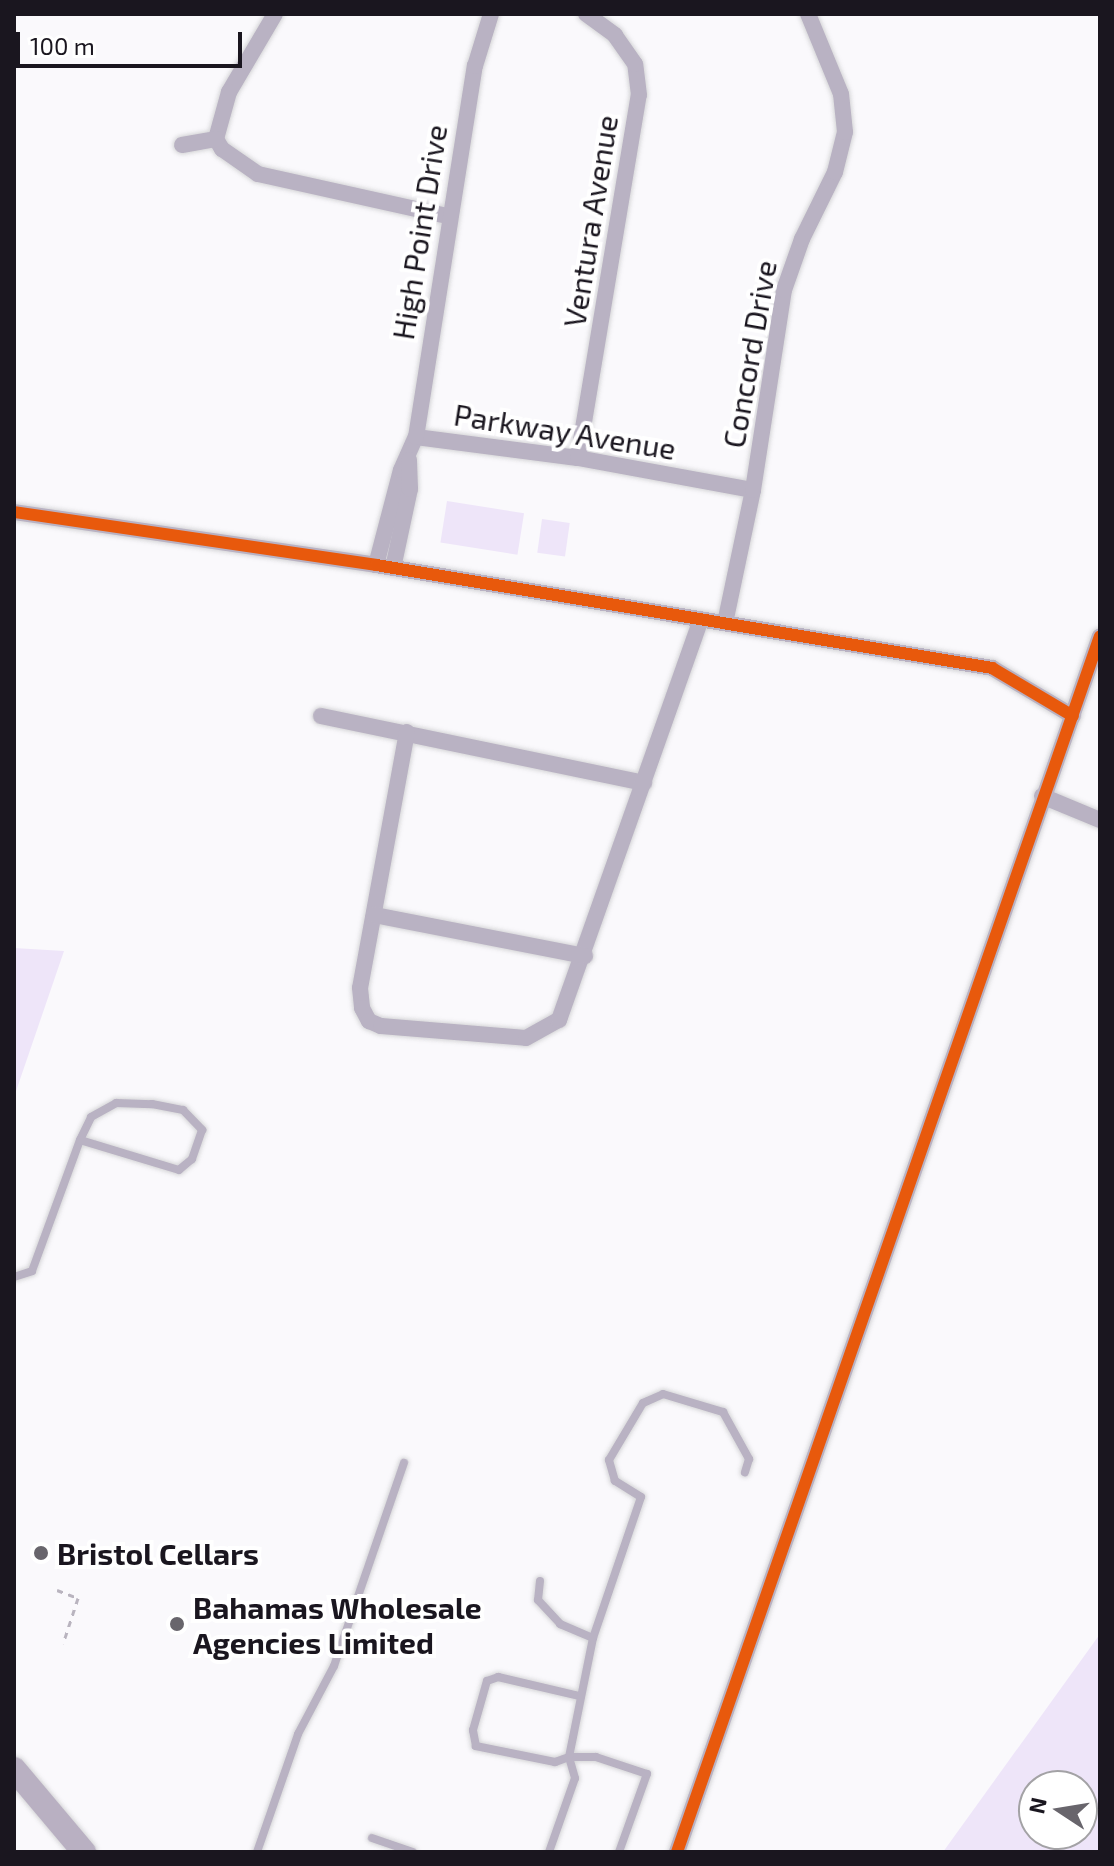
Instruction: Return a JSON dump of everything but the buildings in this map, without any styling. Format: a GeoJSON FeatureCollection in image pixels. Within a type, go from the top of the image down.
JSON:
{"type":"FeatureCollection","features":[{"type":"Feature","properties":{"kind":"main road"},"geometry":{"type":"LineString","coordinates":[[14,1769],[84,1852]]}},
{"type":"Feature","properties":{"kind":"street"},"geometry":{"type":"LineString","coordinates":[[216,139],[229,92],[275,14]]}},
{"type":"Feature","properties":{"kind":"street","name":"High Point Drive"},"geometry":{"type":"LineString","coordinates":[[393,568],[410,489],[409,460],[416,437],[448,216],[475,66],[491,14]]}},
{"type":"Feature","properties":{"kind":"street","name":"Ventura Avenue"},"geometry":{"type":"LineString","coordinates":[[578,458],[639,95],[631,57],[615,35],[586,14]]}},
{"type":"Feature","properties":{"kind":"street","name":"Concord Drive"},"geometry":{"type":"LineString","coordinates":[[725,623],[753,490],[784,290],[802,239],[835,172],[845,132],[841,94],[808,14]]}},
{"type":"Feature","properties":{"kind":"street"},"geometry":{"type":"LineString","coordinates":[[182,145],[216,139]]}},
{"type":"Feature","properties":{"kind":"street"},"geometry":{"type":"LineString","coordinates":[[216,139],[236,162],[258,174],[448,216]]}},
{"type":"Feature","properties":{"kind":"street","name":"Parkway Avenue"},"geometry":{"type":"LineString","coordinates":[[416,437],[578,458],[753,490]]}},
{"type":"Feature","properties":{"kind":"street","name":"High Point Drive"},"geometry":{"type":"LineString","coordinates":[[376,565],[401,470],[409,460]]}},
{"type":"Feature","properties":{"kind":"street"},"geometry":{"type":"LineString","coordinates":[[14,512],[376,565],[992,668],[1073,716]]}},
{"type":"Feature","properties":{"kind":"street"},"geometry":{"type":"LineString","coordinates":[[407,732],[360,988],[362,1008],[369,1021],[381,1026],[526,1038],[559,1020],[585,956],[701,619]]}},
{"type":"Feature","properties":{"kind":"street"},"geometry":{"type":"LineString","coordinates":[[677,1852],[1100,636]]}},
{"type":"Feature","properties":{"kind":"street"},"geometry":{"type":"LineString","coordinates":[[321,716],[644,783]]}},
{"type":"Feature","properties":{"kind":"street"},"geometry":{"type":"LineString","coordinates":[[1042,796],[1100,820]]}},
{"type":"Feature","properties":{"kind":"street"},"geometry":{"type":"LineString","coordinates":[[374,915],[585,956]]}},
{"type":"Feature","properties":{"kind":"lane"},"geometry":{"type":"LineString","coordinates":[[14,1277],[32,1271],[80,1140],[91,1117],[116,1103],[183,1110],[202,1130],[192,1159],[179,1170],[80,1140]]}},
{"type":"Feature","properties":{"kind":"lane"},"geometry":{"type":"LineString","coordinates":[[549,1852],[575,1778],[569,1757],[593,1638],[641,1497],[615,1481],[609,1460],[643,1403],[663,1394],[723,1412],[749,1459],[745,1472]]}},
{"type":"Feature","properties":{"kind":"lane"},"geometry":{"type":"LineString","coordinates":[[257,1852],[298,1734],[334,1666],[404,1463]]}},
{"type":"Feature","properties":{"kind":"lane"},"geometry":{"type":"LineString","coordinates":[[540,1581],[538,1600],[560,1624],[593,1638]]}},
{"type":"Feature","properties":{"kind":"lane"},"geometry":{"type":"LineString","coordinates":[[579,1696],[498,1677],[487,1681],[473,1730],[476,1746],[555,1762],[569,1757],[596,1757],[647,1774],[619,1852]]}},
{"type":"Feature","properties":{"kind":"lane"},"geometry":{"type":"LineString","coordinates":[[372,1838],[413,1852]]}},
{"type":"Feature","properties":{"kind":"path"},"geometry":{"type":"LineString","coordinates":[[57,1590],[78,1598],[63,1644]]}},
{"type":"Feature","properties":{"kind":"shaded area"},"geometry":{"type":"Polygon","coordinates":[[[447,501],[524,513],[517,555],[440,542],[447,501]]]}},
{"type":"Feature","properties":{"kind":"shaded area"},"geometry":{"type":"Polygon","coordinates":[[[542,519],[570,523],[565,557],[537,553],[542,519]]]}},
{"type":"Feature","properties":{"kind":"shaded area"},"geometry":{"type":"Polygon","coordinates":[[[14,948],[64,951],[14,1097],[14,948]]]}},
{"type":"Feature","properties":{"kind":"shaded area"},"geometry":{"type":"Polygon","coordinates":[[[1100,1634],[1100,1852],[943,1852],[1100,1634]]]}},
{"type":"Feature","properties":{"kind":"cycle path"},"geometry":{"type":"LineString","coordinates":[[14,512],[376,565],[992,668],[1073,716]]}},
{"type":"Feature","properties":{"kind":"cycle path"},"geometry":{"type":"LineString","coordinates":[[677,1852],[1100,636]]}},
{"type":"Feature","properties":{"kind":"place","name":"Bristol Cellars"},"geometry":{"type":"Point","coordinates":[41,1553]}},
{"type":"Feature","properties":{"kind":"place","name":"Bahamas Wholesale Agencies Limited"},"geometry":{"type":"Point","coordinates":[177,1624]}}]}
